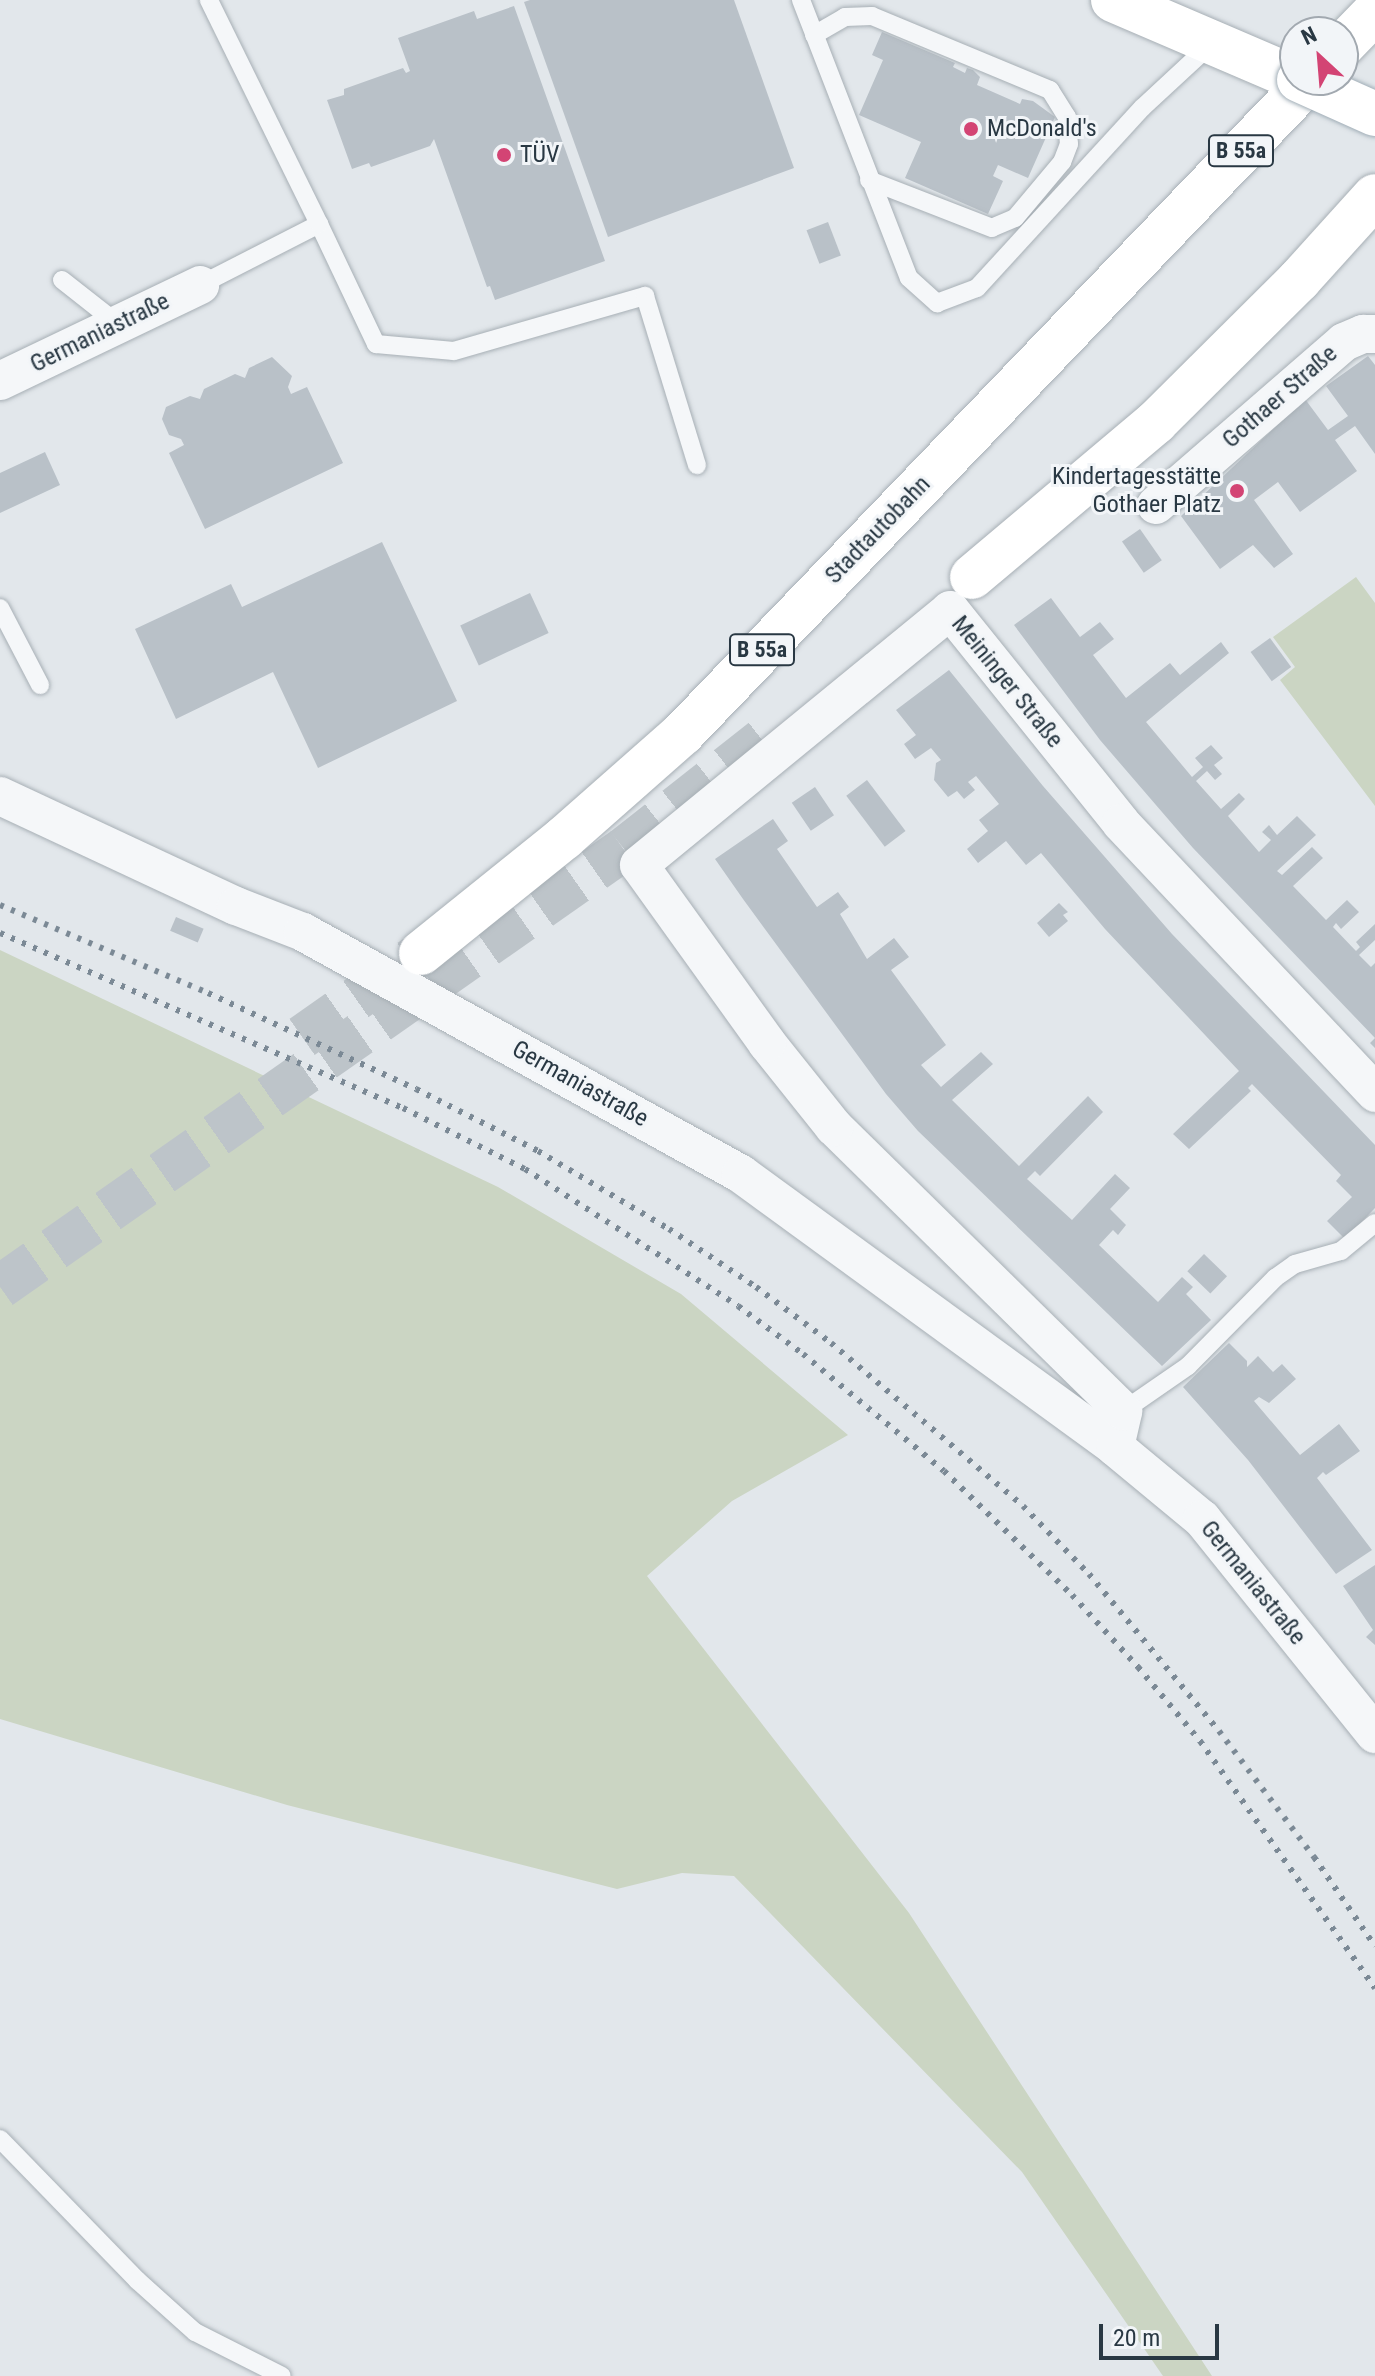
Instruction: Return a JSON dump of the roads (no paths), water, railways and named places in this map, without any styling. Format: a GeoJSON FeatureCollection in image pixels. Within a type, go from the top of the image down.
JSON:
{"type":"FeatureCollection","features":[{"type":"Feature","properties":{"kind":"main road"},"geometry":{"type":"LineString","coordinates":[[1113,0],[1279,71]]}},
{"type":"Feature","properties":{"kind":"main road"},"geometry":{"type":"LineString","coordinates":[[1359,28],[1375,12]]}},
{"type":"Feature","properties":{"kind":"main road","name":"Stadtautobahn"},"geometry":{"type":"LineString","coordinates":[[421,953],[564,838],[683,733],[1295,96]]}},
{"type":"Feature","properties":{"kind":"main road"},"geometry":{"type":"LineString","coordinates":[[1335,96],[1375,114]]}},
{"type":"Feature","properties":{"kind":"main road"},"geometry":{"type":"LineString","coordinates":[[972,577],[1156,422],[1299,280],[1375,196]]}},
{"type":"Feature","properties":{"kind":"street","name":"Germaniastraße"},"geometry":{"type":"LineString","coordinates":[[0,381],[200,285]]}},
{"type":"Feature","properties":{"kind":"street","name":"Gothaer Straße"},"geometry":{"type":"LineString","coordinates":[[1156,505],[1344,342],[1363,334],[1375,334]]}},
{"type":"Feature","properties":{"kind":"street","name":"Meininger Straße"},"geometry":{"type":"LineString","coordinates":[[676,912],[639,865],[950,610],[1121,823],[1375,1093]]}},
{"type":"Feature","properties":{"kind":"street","name":"Germaniastraße"},"geometry":{"type":"LineString","coordinates":[[0,796],[236,906],[303,932],[741,1174],[1119,1429]]}},
{"type":"Feature","properties":{"kind":"street","name":"Germaniastraße"},"geometry":{"type":"LineString","coordinates":[[676,912],[767,1043],[834,1127],[1202,1519],[1375,1734]]}},
{"type":"Feature","properties":{"kind":"lane"},"geometry":{"type":"LineString","coordinates":[[209,0],[376,344],[454,351],[645,296],[697,465]]}},
{"type":"Feature","properties":{"kind":"lane"},"geometry":{"type":"LineString","coordinates":[[801,0],[909,278],[937,303],[977,288],[1142,108],[1228,48]]}},
{"type":"Feature","properties":{"kind":"lane"},"geometry":{"type":"LineString","coordinates":[[814,35],[845,17],[872,16],[1050,90],[1067,117],[1069,144],[1062,162],[1015,218],[992,228],[869,180]]}},
{"type":"Feature","properties":{"kind":"lane"},"geometry":{"type":"LineString","coordinates":[[200,285],[319,224]]}},
{"type":"Feature","properties":{"kind":"lane"},"geometry":{"type":"LineString","coordinates":[[62,280],[118,324]]}},
{"type":"Feature","properties":{"kind":"lane"},"geometry":{"type":"LineString","coordinates":[[0,608],[40,685]]}},
{"type":"Feature","properties":{"kind":"lane"},"geometry":{"type":"LineString","coordinates":[[1119,1429],[1188,1366],[1275,1278],[1295,1264],[1341,1251],[1375,1223]]}},
{"type":"Feature","properties":{"kind":"lane"},"geometry":{"type":"LineString","coordinates":[[0,2139],[137,2280],[195,2332],[282,2376]]}},
{"type":"Feature","properties":{"kind":"tunnel"},"geometry":{"type":"LineString","coordinates":[[0,1287],[624,849],[778,728]]}},
{"type":"Feature","properties":{"kind":"tunnel"},"geometry":{"type":"LineString","coordinates":[[302,1037],[416,957]]}},
{"type":"Feature","properties":{"kind":"railway"},"geometry":{"type":"LineString","coordinates":[[0,905],[208,993],[416,1089],[538,1151],[669,1229],[756,1287],[831,1343],[1023,1506],[1089,1574],[1219,1731],[1314,1857],[1375,1946]]}},
{"type":"Feature","properties":{"kind":"railway"},"geometry":{"type":"LineString","coordinates":[[0,933],[403,1108],[525,1169],[738,1306],[803,1354],[944,1471],[1072,1595],[1138,1667],[1200,1741],[1375,1988]]}},
{"type":"Feature","properties":{"kind":"place","name":"McDonald's"},"geometry":{"type":"Point","coordinates":[971,129]}},
{"type":"Feature","properties":{"kind":"place","name":"TÜV"},"geometry":{"type":"Point","coordinates":[504,155]}},
{"type":"Feature","properties":{"kind":"place","name":"Kindertagesstätte Gothaer Platz"},"geometry":{"type":"Point","coordinates":[1237,491]}}]}
